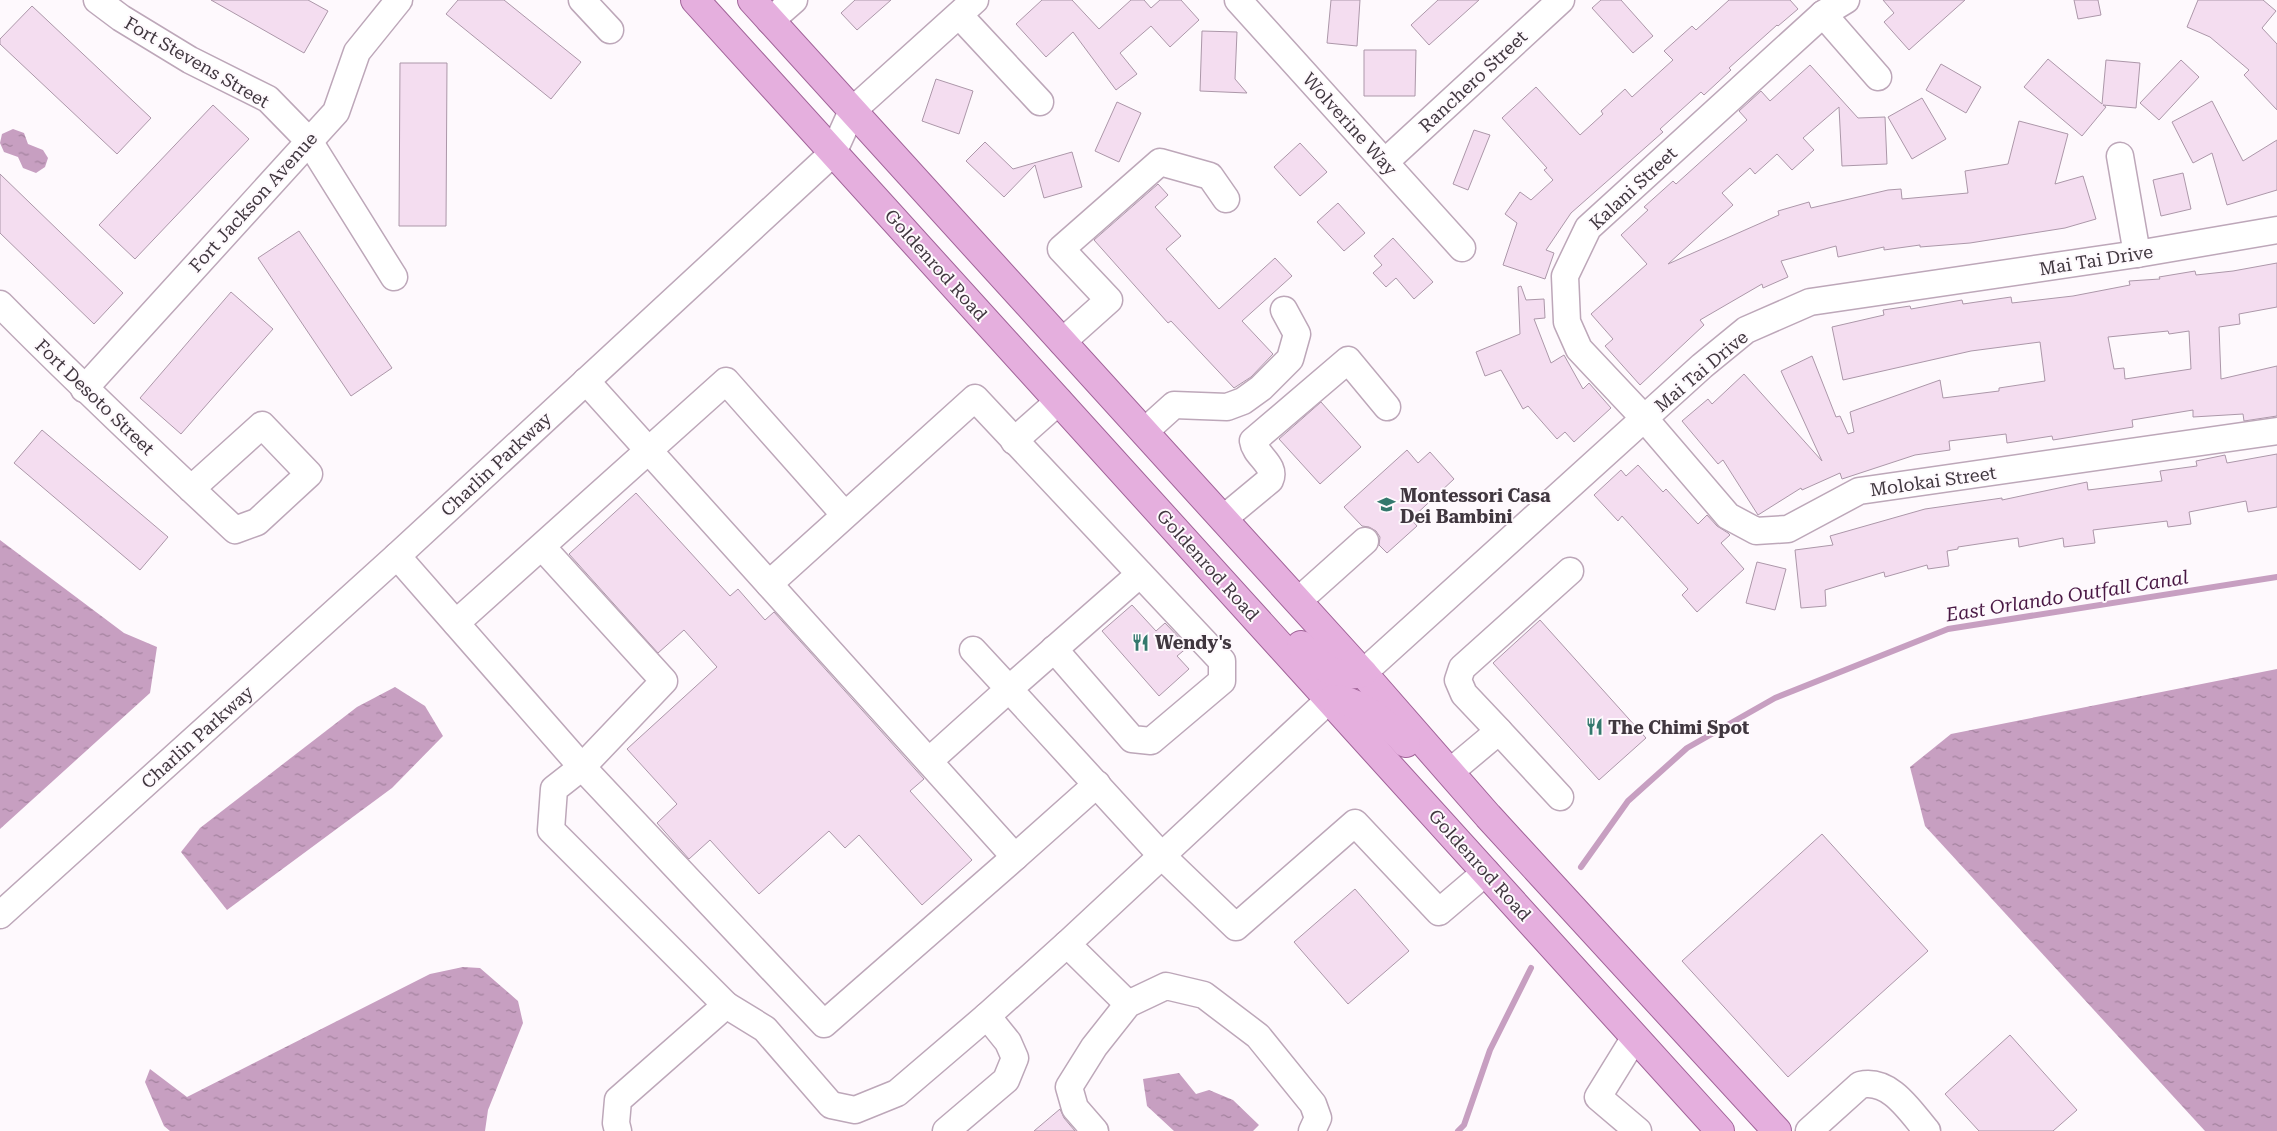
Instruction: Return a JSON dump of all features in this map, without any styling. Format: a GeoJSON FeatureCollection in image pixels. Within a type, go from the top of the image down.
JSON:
{"type":"FeatureCollection","features":[{"type":"Feature","properties":{"kind":"main road","name":"Goldenrod Road"},"geometry":{"type":"LineString","coordinates":[[694,0],[1720,1131]]}},
{"type":"Feature","properties":{"kind":"main road"},"geometry":{"type":"LineString","coordinates":[[752,0],[1363,673],[1488,816],[1777,1131]]}},
{"type":"Feature","properties":{"kind":"main road"},"geometry":{"type":"LineString","coordinates":[[1190,546],[1211,548],[1219,552],[1314,659],[1331,671],[1348,677],[1363,673]]}},
{"type":"Feature","properties":{"kind":"main road"},"geometry":{"type":"LineString","coordinates":[[1330,699],[1336,698],[1357,706],[1392,728],[1468,810],[1476,817],[1488,816]]}},
{"type":"Feature","properties":{"kind":"street","name":"Fort Stevens Street"},"geometry":{"type":"LineString","coordinates":[[97,0],[121,18],[190,60],[268,99],[309,141],[394,277]]}},
{"type":"Feature","properties":{"kind":"street","name":"Fort Jackson Avenue"},"geometry":{"type":"LineString","coordinates":[[84,389],[336,112],[357,52],[398,0]]}},
{"type":"Feature","properties":{"kind":"street"},"geometry":{"type":"LineString","coordinates":[[582,0],[610,30]]}},
{"type":"Feature","properties":{"kind":"street"},"geometry":{"type":"LineString","coordinates":[[770,21],[794,0]]}},
{"type":"Feature","properties":{"kind":"street","name":"Ranchero Street"},"geometry":{"type":"LineString","coordinates":[[1385,162],[1561,0]]}},
{"type":"Feature","properties":{"kind":"street","name":"Kalani Street"},"geometry":{"type":"LineString","coordinates":[[1644,418],[1579,349],[1567,322],[1565,276],[1588,228],[1823,14],[1846,0]]}},
{"type":"Feature","properties":{"kind":"street","name":"Wolverine Way"},"geometry":{"type":"LineString","coordinates":[[1252,5],[1385,162],[1462,248]]}},
{"type":"Feature","properties":{"kind":"street"},"geometry":{"type":"LineString","coordinates":[[967,8],[1040,102]]}},
{"type":"Feature","properties":{"kind":"street","name":"Charlin Parkway"},"geometry":{"type":"LineString","coordinates":[[0,915],[397,556],[833,153],[852,111],[967,8]]}},
{"type":"Feature","properties":{"kind":"street"},"geometry":{"type":"LineString","coordinates":[[1823,14],[1878,77]]}},
{"type":"Feature","properties":{"kind":"street"},"geometry":{"type":"LineString","coordinates":[[2120,156],[2137,254]]}},
{"type":"Feature","properties":{"kind":"street"},"geometry":{"type":"LineString","coordinates":[[1062,342],[1109,300],[1061,249],[1160,162],[1210,176],[1226,199]]}},
{"type":"Feature","properties":{"kind":"street","name":"Mai Tai Drive"},"geometry":{"type":"LineString","coordinates":[[1363,673],[1702,366],[1746,330],[1810,302],[2137,254],[2277,230]]}},
{"type":"Feature","properties":{"kind":"street","name":"Fort Desoto Street"},"geometry":{"type":"LineString","coordinates":[[0,304],[84,389],[191,489]]}},
{"type":"Feature","properties":{"kind":"street"},"geometry":{"type":"LineString","coordinates":[[1144,432],[1174,405],[1227,407],[1243,401],[1261,388],[1290,359],[1297,334],[1284,310]]}},
{"type":"Feature","properties":{"kind":"street"},"geometry":{"type":"LineString","coordinates":[[1223,519],[1270,480],[1273,474],[1256,450],[1253,441],[1348,360],[1387,406]]}},
{"type":"Feature","properties":{"kind":"street"},"geometry":{"type":"LineString","coordinates":[[586,381],[1015,857]]}},
{"type":"Feature","properties":{"kind":"street"},"geometry":{"type":"LineString","coordinates":[[456,623],[543,548],[726,381],[844,514]]}},
{"type":"Feature","properties":{"kind":"street"},"geometry":{"type":"LineString","coordinates":[[769,584],[974,398],[1222,661],[1222,681],[1151,742],[1132,739],[1054,649]]}},
{"type":"Feature","properties":{"kind":"street"},"geometry":{"type":"LineString","coordinates":[[1014,441],[1059,401]]}},
{"type":"Feature","properties":{"kind":"street","name":"Molokai Street"},"geometry":{"type":"LineString","coordinates":[[1644,418],[1728,516],[1756,531],[1788,529],[1858,491],[2277,431]]}},
{"type":"Feature","properties":{"kind":"street"},"geometry":{"type":"LineString","coordinates":[[1298,601],[1365,541]]}},
{"type":"Feature","properties":{"kind":"street"},"geometry":{"type":"LineString","coordinates":[[543,548],[664,681],[582,767],[554,789],[551,830],[726,1004],[765,1029],[831,1105],[855,1110],[897,1092],[987,1016],[1330,699]]}},
{"type":"Feature","properties":{"kind":"street"},"geometry":{"type":"LineString","coordinates":[[397,556],[582,767],[824,1024],[1096,784]]}},
{"type":"Feature","properties":{"kind":"street"},"geometry":{"type":"LineString","coordinates":[[1560,797],[1464,694],[1458,680],[1462,668],[1570,571]]}},
{"type":"Feature","properties":{"kind":"street"},"geometry":{"type":"LineString","coordinates":[[929,761],[1054,649],[1142,577]]}},
{"type":"Feature","properties":{"kind":"street"},"geometry":{"type":"LineString","coordinates":[[973,650],[1161,855],[1236,927],[1355,823],[1439,912],[1486,872]]}},
{"type":"Feature","properties":{"kind":"street"},"geometry":{"type":"LineString","coordinates":[[1450,772],[1499,731]]}},
{"type":"Feature","properties":{"kind":"street"},"geometry":{"type":"LineString","coordinates":[[1067,944],[1128,1004]]}},
{"type":"Feature","properties":{"kind":"street"},"geometry":{"type":"LineString","coordinates":[[1095,1131],[1075,1108],[1069,1087],[1094,1047],[1128,1004],[1166,986],[1204,995],[1258,1036],[1313,1104],[1318,1118],[1312,1131]]}},
{"type":"Feature","properties":{"kind":"street"},"geometry":{"type":"LineString","coordinates":[[618,1131],[616,1123],[618,1100],[726,1004]]}},
{"type":"Feature","properties":{"kind":"street"},"geometry":{"type":"LineString","coordinates":[[946,1131],[1006,1080],[1015,1058],[1008,1042],[987,1016]]}},
{"type":"Feature","properties":{"kind":"street"},"geometry":{"type":"LineString","coordinates":[[1635,1037],[1598,1097],[1638,1131]]}},
{"type":"Feature","properties":{"kind":"street"},"geometry":{"type":"LineString","coordinates":[[1809,1131],[1860,1085],[1870,1082],[1894,1094],[1922,1129]]}},
{"type":"Feature","properties":{"kind":"water"},"geometry":{"type":"Polygon","coordinates":[[[13,129],[24,133],[28,144],[43,150],[48,158],[45,167],[36,173],[23,168],[18,157],[4,152],[0,143],[2,134],[13,129]]]}},
{"type":"Feature","properties":{"kind":"water"},"geometry":{"type":"Polygon","coordinates":[[[0,540],[124,633],[157,647],[150,693],[0,829],[0,540]]]}},
{"type":"Feature","properties":{"kind":"water"},"geometry":{"type":"Polygon","coordinates":[[[2277,669],[2277,1131],[2205,1131],[1925,826],[1910,767],[1951,734],[2277,669]]]}},
{"type":"Feature","properties":{"kind":"water"},"geometry":{"type":"Polygon","coordinates":[[[395,687],[425,706],[443,736],[392,788],[227,910],[181,852],[200,828],[357,707],[395,687]]]}},
{"type":"Feature","properties":{"kind":"water"},"geometry":{"type":"Polygon","coordinates":[[[463,967],[480,968],[518,1001],[523,1023],[488,1110],[485,1131],[170,1131],[164,1126],[145,1082],[150,1069],[187,1097],[430,974],[463,967]]]}},
{"type":"Feature","properties":{"kind":"water"},"geometry":{"type":"Polygon","coordinates":[[[1179,1073],[1196,1094],[1209,1090],[1233,1100],[1259,1125],[1253,1131],[1174,1131],[1147,1106],[1143,1079],[1179,1073]]]}},
{"type":"Feature","properties":{"kind":"building"},"geometry":{"type":"Polygon","coordinates":[[[211,0],[308,0],[328,11],[304,53],[211,0]]]}},
{"type":"Feature","properties":{"kind":"building"},"geometry":{"type":"Polygon","coordinates":[[[458,0],[504,0],[581,62],[551,99],[446,14],[458,0]]]}},
{"type":"Feature","properties":{"kind":"building"},"geometry":{"type":"Polygon","coordinates":[[[855,0],[891,0],[857,30],[841,13],[855,0]]]}},
{"type":"Feature","properties":{"kind":"building"},"geometry":{"type":"Polygon","coordinates":[[[1042,0],[1072,0],[1099,29],[1131,0],[1144,0],[1151,8],[1160,0],[1181,0],[1199,20],[1170,47],[1151,26],[1120,53],[1137,74],[1116,90],[1073,32],[1046,57],[1016,24],[1042,0]]]}},
{"type":"Feature","properties":{"kind":"building"},"geometry":{"type":"Polygon","coordinates":[[[1331,0],[1360,0],[1357,46],[1327,43],[1331,0]]]}},
{"type":"Feature","properties":{"kind":"building"},"geometry":{"type":"Polygon","coordinates":[[[1438,0],[1479,0],[1429,45],[1411,25],[1438,0]]]}},
{"type":"Feature","properties":{"kind":"building"},"geometry":{"type":"Polygon","coordinates":[[[1601,0],[1621,0],[1653,36],[1633,53],[1592,8],[1601,0]]]}},
{"type":"Feature","properties":{"kind":"building"},"geometry":{"type":"Polygon","coordinates":[[[1729,0],[1790,0],[1798,9],[1729,68],[1731,70],[1704,95],[1701,92],[1660,129],[1663,132],[1571,213],[1546,250],[1554,253],[1545,279],[1503,265],[1517,223],[1505,214],[1520,192],[1531,200],[1553,180],[1544,170],[1547,168],[1502,118],[1536,87],[1580,135],[1603,114],[1601,111],[1625,89],[1632,97],[1673,60],[1664,51],[1692,26],[1696,30],[1729,0]]]}},
{"type":"Feature","properties":{"kind":"building"},"geometry":{"type":"Polygon","coordinates":[[[1883,0],[1965,0],[1909,50],[1884,22],[1894,13],[1883,0]]]}},
{"type":"Feature","properties":{"kind":"building"},"geometry":{"type":"Polygon","coordinates":[[[2074,0],[2098,0],[2101,15],[2078,19],[2074,0]]]}},
{"type":"Feature","properties":{"kind":"building"},"geometry":{"type":"Polygon","coordinates":[[[2198,0],[2263,0],[2276,11],[2262,28],[2277,44],[2277,110],[2244,75],[2249,70],[2210,37],[2187,27],[2198,0]]]}},
{"type":"Feature","properties":{"kind":"building"},"geometry":{"type":"Polygon","coordinates":[[[32,6],[151,118],[117,154],[0,44],[0,39],[32,6]]]}},
{"type":"Feature","properties":{"kind":"building"},"geometry":{"type":"Polygon","coordinates":[[[1202,31],[1237,32],[1235,79],[1247,93],[1200,91],[1202,31]]]}},
{"type":"Feature","properties":{"kind":"building"},"geometry":{"type":"Polygon","coordinates":[[[1364,50],[1416,50],[1415,96],[1364,96],[1364,50]]]}},
{"type":"Feature","properties":{"kind":"building"},"geometry":{"type":"Polygon","coordinates":[[[2048,59],[2102,104],[2106,60],[2140,63],[2136,108],[2103,105],[2106,107],[2082,136],[2024,87],[2048,59]]]}},
{"type":"Feature","properties":{"kind":"building"},"geometry":{"type":"Polygon","coordinates":[[[2181,60],[2199,77],[2159,120],[2140,103],[2181,60]]]}},
{"type":"Feature","properties":{"kind":"building"},"geometry":{"type":"Polygon","coordinates":[[[400,63],[447,63],[446,226],[399,226],[400,63]]]}},
{"type":"Feature","properties":{"kind":"building"},"geometry":{"type":"Polygon","coordinates":[[[1941,64],[1981,87],[1966,113],[1926,90],[1941,64]]]}},
{"type":"Feature","properties":{"kind":"building"},"geometry":{"type":"Polygon","coordinates":[[[1810,65],[1858,118],[1885,117],[1887,164],[1842,166],[1839,107],[1803,138],[1814,150],[1792,170],[1777,154],[1755,174],[1750,168],[1722,193],[1733,205],[1668,264],[1779,215],[1778,211],[1809,202],[1811,208],[1888,190],[1901,189],[1902,199],[1968,193],[1965,171],[2008,164],[2019,121],[2068,134],[2055,184],[2083,176],[2096,219],[2065,228],[1970,243],[1920,247],[1920,245],[1884,250],[1884,247],[1838,257],[1836,246],[1781,261],[1788,277],[1763,288],[1762,284],[1700,320],[1704,325],[1640,385],[1605,346],[1613,339],[1591,314],[1647,264],[1621,235],[1648,210],[1644,207],[1673,181],[1676,184],[1747,120],[1739,111],[1761,91],[1770,101],[1810,65]]]}},
{"type":"Feature","properties":{"kind":"building"},"geometry":{"type":"Polygon","coordinates":[[[936,79],[973,91],[959,134],[922,121],[936,79]]]}},
{"type":"Feature","properties":{"kind":"building"},"geometry":{"type":"Polygon","coordinates":[[[1922,98],[1946,139],[1912,159],[1888,117],[1922,98]]]}},
{"type":"Feature","properties":{"kind":"building"},"geometry":{"type":"Polygon","coordinates":[[[2212,101],[2243,161],[2277,140],[2277,190],[2227,205],[2212,153],[2193,163],[2172,122],[2212,101]]]}},
{"type":"Feature","properties":{"kind":"building"},"geometry":{"type":"Polygon","coordinates":[[[1117,102],[1141,113],[1119,162],[1095,151],[1117,102]]]}},
{"type":"Feature","properties":{"kind":"building"},"geometry":{"type":"Polygon","coordinates":[[[213,105],[249,139],[135,259],[99,225],[213,105]]]}},
{"type":"Feature","properties":{"kind":"building"},"geometry":{"type":"Polygon","coordinates":[[[1474,130],[1490,135],[1468,190],[1453,184],[1474,130]]]}},
{"type":"Feature","properties":{"kind":"building"},"geometry":{"type":"Polygon","coordinates":[[[985,142],[1013,169],[1072,152],[1082,187],[1044,198],[1035,165],[1004,197],[966,161],[985,142]]]}},
{"type":"Feature","properties":{"kind":"building"},"geometry":{"type":"Polygon","coordinates":[[[1300,143],[1327,172],[1300,196],[1274,167],[1300,143]]]}},
{"type":"Feature","properties":{"kind":"building"},"geometry":{"type":"Polygon","coordinates":[[[2183,173],[2191,209],[2161,216],[2153,180],[2183,173]]]}},
{"type":"Feature","properties":{"kind":"building"},"geometry":{"type":"Polygon","coordinates":[[[0,174],[123,293],[94,324],[0,233],[0,174]]]}},
{"type":"Feature","properties":{"kind":"building"},"geometry":{"type":"Polygon","coordinates":[[[1158,184],[1168,195],[1155,207],[1181,236],[1166,249],[1219,309],[1275,258],[1292,276],[1242,321],[1273,354],[1251,377],[1234,388],[1171,321],[1168,323],[1094,240],[1158,184]]]}},
{"type":"Feature","properties":{"kind":"building"},"geometry":{"type":"Polygon","coordinates":[[[1338,203],[1365,233],[1344,251],[1317,222],[1338,203]]]}},
{"type":"Feature","properties":{"kind":"building"},"geometry":{"type":"Polygon","coordinates":[[[299,231],[392,368],[351,396],[258,258],[299,231]]]}},
{"type":"Feature","properties":{"kind":"building"},"geometry":{"type":"Polygon","coordinates":[[[1393,238],[1433,282],[1414,299],[1396,278],[1386,287],[1373,273],[1382,265],[1374,256],[1393,238]]]}},
{"type":"Feature","properties":{"kind":"building"},"geometry":{"type":"Polygon","coordinates":[[[2277,263],[2277,307],[2239,314],[2240,324],[2219,327],[2221,379],[2277,366],[2277,416],[2244,421],[2243,414],[2193,417],[2193,410],[2132,420],[2133,427],[2053,440],[2052,436],[2007,443],[2006,434],[1949,441],[1950,450],[1915,455],[1842,479],[1840,473],[1802,490],[1801,488],[1758,515],[1723,460],[1718,464],[1682,421],[1708,399],[1712,404],[1744,374],[1822,461],[1781,371],[1812,356],[1836,417],[1840,416],[1848,434],[1854,432],[1850,412],[1940,380],[1943,398],[1999,391],[1999,388],[2045,381],[2040,342],[1971,351],[1843,380],[1832,327],[1884,315],[1883,310],[1910,306],[1911,309],[1962,300],[1963,304],[2011,297],[2012,303],[2073,296],[2130,285],[2129,281],[2160,279],[2159,277],[2195,271],[2196,275],[2277,263]],[[2168,331],[2108,337],[2114,369],[2124,368],[2125,379],[2191,369],[2189,331],[2169,334],[2168,331]]]}},
{"type":"Feature","properties":{"kind":"building"},"geometry":{"type":"Polygon","coordinates":[[[1521,286],[1526,300],[1544,299],[1545,318],[1534,319],[1551,363],[1564,355],[1583,389],[1589,383],[1611,408],[1574,442],[1565,432],[1557,439],[1528,406],[1523,409],[1501,370],[1485,376],[1476,352],[1520,334],[1518,287],[1521,286]]]}},
{"type":"Feature","properties":{"kind":"building"},"geometry":{"type":"Polygon","coordinates":[[[231,292],[273,329],[181,434],[140,398],[231,292]]]}},
{"type":"Feature","properties":{"kind":"building"},"geometry":{"type":"Polygon","coordinates":[[[1321,402],[1361,447],[1320,484],[1279,439],[1321,402]]]}},
{"type":"Feature","properties":{"kind":"building"},"geometry":{"type":"Polygon","coordinates":[[[42,430],[168,537],[140,570],[14,463],[42,430]]]}},
{"type":"Feature","properties":{"kind":"building"},"geometry":{"type":"Polygon","coordinates":[[[1407,450],[1418,463],[1430,452],[1454,479],[1411,519],[1417,526],[1387,553],[1379,545],[1380,537],[1376,531],[1362,526],[1344,507],[1407,450]]]}},
{"type":"Feature","properties":{"kind":"building"},"geometry":{"type":"Polygon","coordinates":[[[2277,454],[2277,507],[2248,512],[2246,501],[2189,512],[2191,524],[2168,527],[2167,521],[2093,530],[2095,543],[2064,547],[2063,538],[2019,547],[2018,538],[1958,547],[1958,549],[1947,551],[1949,566],[1928,569],[1927,565],[1885,577],[1884,572],[1825,590],[1826,606],[1801,608],[1795,550],[1833,545],[1830,536],[1925,509],[2002,498],[2002,500],[2087,482],[2088,490],[2162,481],[2160,471],[2197,466],[2196,461],[2225,455],[2227,463],[2277,454]]]}},
{"type":"Feature","properties":{"kind":"building"},"geometry":{"type":"Polygon","coordinates":[[[1638,465],[1663,492],[1666,489],[1698,524],[1707,515],[1717,526],[1728,533],[1730,535],[1721,543],[1744,569],[1697,612],[1682,595],[1688,589],[1622,516],[1618,521],[1594,495],[1621,470],[1626,476],[1638,465]]]}},
{"type":"Feature","properties":{"kind":"building"},"geometry":{"type":"Polygon","coordinates":[[[636,493],[730,596],[738,589],[765,620],[774,612],[924,779],[910,791],[972,860],[922,905],[859,835],[845,848],[829,831],[759,894],[710,840],[689,859],[657,823],[677,804],[627,749],[717,667],[684,630],[658,653],[569,554],[636,493]]]}},
{"type":"Feature","properties":{"kind":"building"},"geometry":{"type":"Polygon","coordinates":[[[1757,562],[1786,569],[1775,610],[1746,603],[1757,562]]]}},
{"type":"Feature","properties":{"kind":"building"},"geometry":{"type":"Polygon","coordinates":[[[1132,605],[1156,631],[1165,623],[1188,647],[1177,656],[1189,669],[1159,696],[1102,631],[1132,605]]]}},
{"type":"Feature","properties":{"kind":"building"},"geometry":{"type":"Polygon","coordinates":[[[1540,620],[1646,738],[1599,780],[1493,663],[1540,620]]]}},
{"type":"Feature","properties":{"kind":"building"},"geometry":{"type":"Polygon","coordinates":[[[1822,834],[1928,951],[1788,1077],[1682,961],[1822,834]]]}},
{"type":"Feature","properties":{"kind":"building"},"geometry":{"type":"Polygon","coordinates":[[[1355,889],[1409,951],[1348,1004],[1294,942],[1355,889]]]}},
{"type":"Feature","properties":{"kind":"building"},"geometry":{"type":"Polygon","coordinates":[[[2010,1035],[2077,1110],[2053,1131],[1979,1131],[1945,1094],[2010,1035]]]}},
{"type":"Feature","properties":{"kind":"building"},"geometry":{"type":"Polygon","coordinates":[[[1060,1109],[1064,1118],[1075,1131],[1034,1131],[1060,1109]]]}},
{"type":"Feature","properties":{"kind":"waterway","name":"East Orlando Outfall Canal"},"geometry":{"type":"LineString","coordinates":[[1581,867],[1628,801],[1687,748],[1775,698],[1948,629],[2277,577]]}},
{"type":"Feature","properties":{"kind":"waterway","name":"East Orlando Outfall Canal"},"geometry":{"type":"LineString","coordinates":[[1458,1131],[1464,1125],[1490,1050],[1531,968]]}},
{"type":"Feature","properties":{"kind":"place","name":"Montessori Casa Dei Bambini"},"geometry":{"type":"Point","coordinates":[1386,505]}},
{"type":"Feature","properties":{"kind":"place","name":"Wendy's"},"geometry":{"type":"Point","coordinates":[1141,642]}},
{"type":"Feature","properties":{"kind":"place","name":"The Chimi Spot"},"geometry":{"type":"Point","coordinates":[1594,727]}}]}
